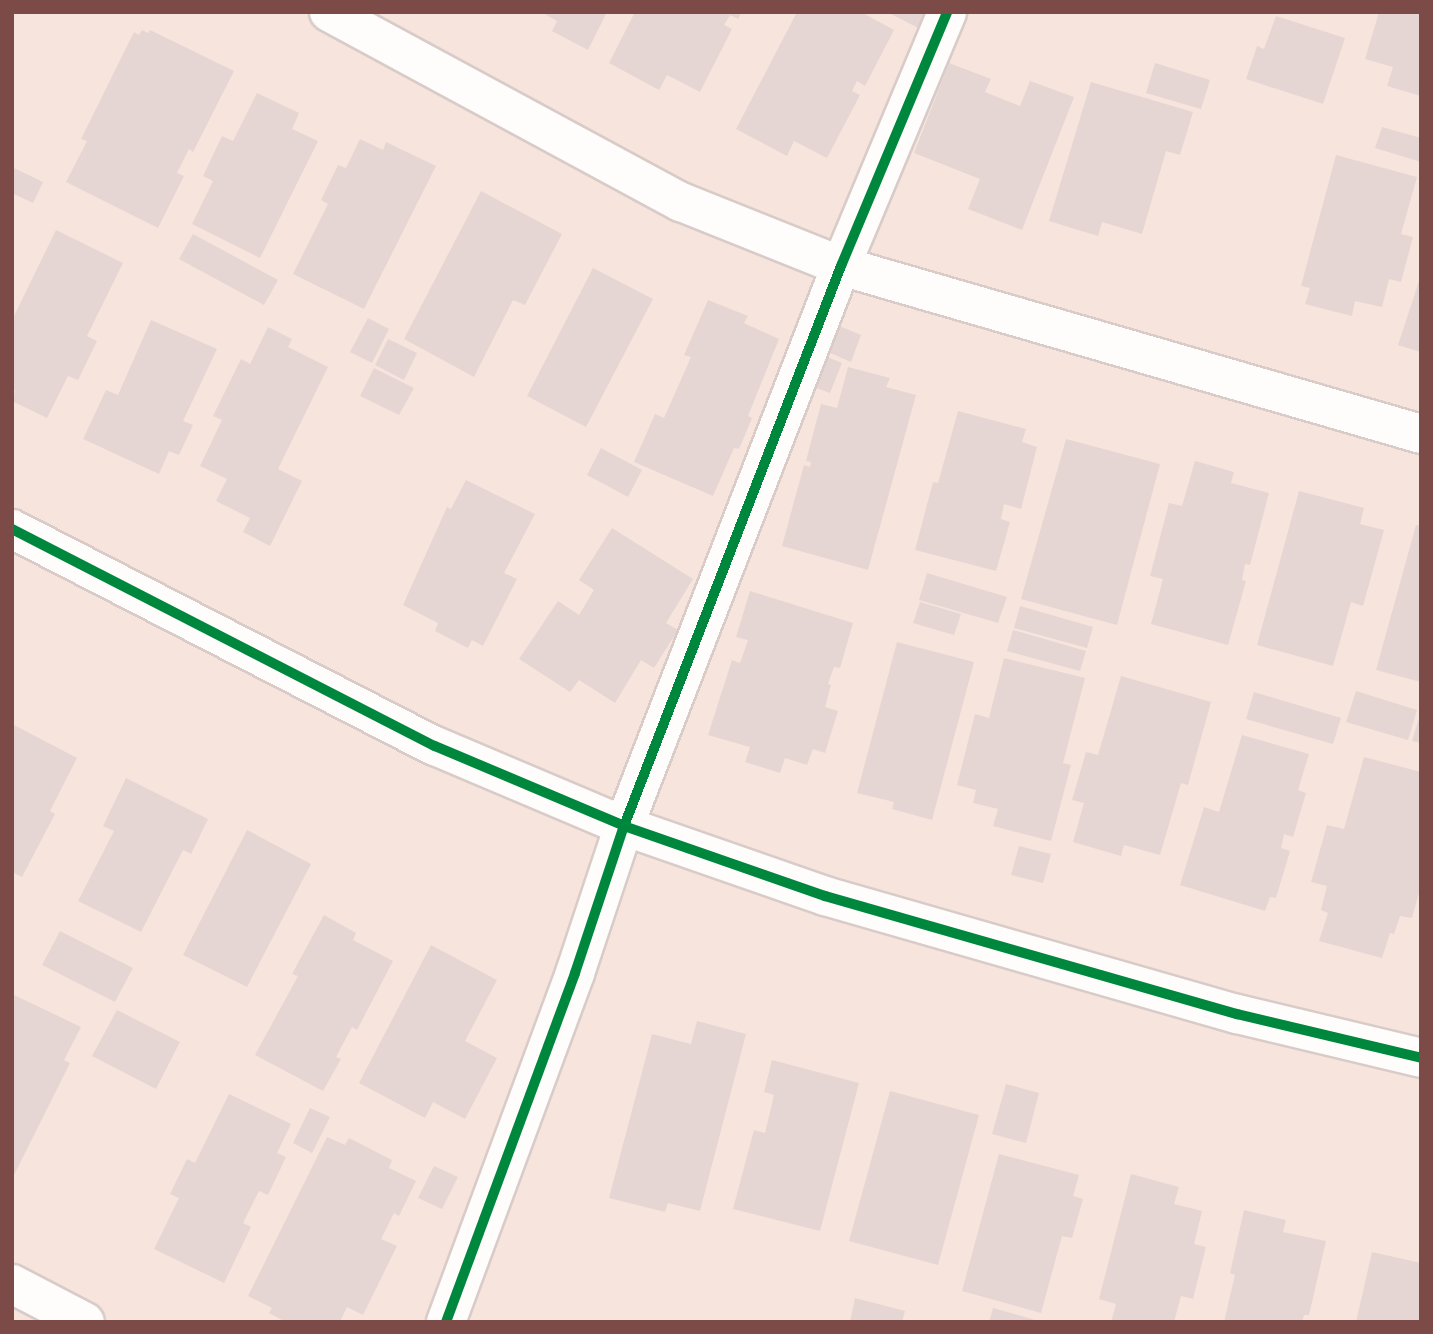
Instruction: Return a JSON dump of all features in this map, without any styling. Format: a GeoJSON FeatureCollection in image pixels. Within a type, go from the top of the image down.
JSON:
{"type":"FeatureCollection","features":[{"type":"Feature","properties":{"kind":"street"},"geometry":{"type":"LineString","coordinates":[[329,12],[681,202],[841,266],[1421,434]]}},
{"type":"Feature","properties":{"kind":"street"},"geometry":{"type":"LineString","coordinates":[[446,1322],[575,972],[624,826],[841,266],[947,12]]}},
{"type":"Feature","properties":{"kind":"street"},"geometry":{"type":"LineString","coordinates":[[12,529],[435,746],[624,826],[825,896],[1237,1014],[1421,1058]]}},
{"type":"Feature","properties":{"kind":"street"},"geometry":{"type":"LineString","coordinates":[[12,1284],[85,1322]]}},
{"type":"Feature","properties":{"kind":"shaded area"},"geometry":{"type":"Polygon","coordinates":[[[12,12],[1421,12],[1421,1322],[12,1322],[12,12]]]}},
{"type":"Feature","properties":{"kind":"building"},"geometry":{"type":"Polygon","coordinates":[[[541,12],[607,12],[588,50],[552,31],[557,21],[541,12]]]}},
{"type":"Feature","properties":{"kind":"building"},"geometry":{"type":"Polygon","coordinates":[[[635,12],[742,12],[738,19],[730,15],[724,25],[732,29],[700,92],[667,75],[659,90],[609,63],[635,12]]]}},
{"type":"Feature","properties":{"kind":"building"},"geometry":{"type":"Polygon","coordinates":[[[797,12],[861,12],[894,30],[865,86],[857,81],[852,91],[860,95],[827,158],[794,141],[787,156],[736,129],[797,12]]]}},
{"type":"Feature","properties":{"kind":"building"},"geometry":{"type":"Polygon","coordinates":[[[887,12],[936,12],[926,32],[887,12]]]}},
{"type":"Feature","properties":{"kind":"building"},"geometry":{"type":"Polygon","coordinates":[[[1379,12],[1421,12],[1421,96],[1387,86],[1393,67],[1365,59],[1379,12]]]}},
{"type":"Feature","properties":{"kind":"building"},"geometry":{"type":"Polygon","coordinates":[[[1276,16],[1345,38],[1323,104],[1246,79],[1257,46],[1264,49],[1276,16]]]}},
{"type":"Feature","properties":{"kind":"building"},"geometry":{"type":"Polygon","coordinates":[[[142,30],[148,33],[150,30],[234,71],[193,152],[189,149],[177,173],[184,176],[158,228],[66,182],[87,141],[81,139],[134,32],[139,35],[142,30]]]}},
{"type":"Feature","properties":{"kind":"building"},"geometry":{"type":"Polygon","coordinates":[[[949,63],[991,79],[985,92],[1020,106],[1030,81],[1074,97],[1022,230],[968,209],[980,179],[914,153],[949,63]]]}},
{"type":"Feature","properties":{"kind":"building"},"geometry":{"type":"Polygon","coordinates":[[[1155,63],[1210,80],[1201,109],[1146,93],[1155,63]]]}},
{"type":"Feature","properties":{"kind":"building"},"geometry":{"type":"Polygon","coordinates":[[[1091,82],[1193,112],[1180,155],[1166,151],[1142,234],[1102,222],[1098,236],[1049,221],[1091,82]]]}},
{"type":"Feature","properties":{"kind":"building"},"geometry":{"type":"Polygon","coordinates":[[[257,93],[299,113],[292,129],[318,141],[260,258],[192,224],[213,181],[203,176],[222,136],[233,141],[257,93]]]}},
{"type":"Feature","properties":{"kind":"building"},"geometry":{"type":"Polygon","coordinates":[[[1382,127],[1421,138],[1421,162],[1375,148],[1382,127]]]}},
{"type":"Feature","properties":{"kind":"building"},"geometry":{"type":"Polygon","coordinates":[[[360,139],[383,150],[386,142],[436,166],[364,309],[293,274],[328,204],[321,200],[338,165],[346,168],[360,139]]]}},
{"type":"Feature","properties":{"kind":"building"},"geometry":{"type":"Polygon","coordinates":[[[1336,155],[1417,177],[1401,234],[1413,237],[1401,282],[1389,279],[1382,307],[1355,301],[1352,316],[1305,304],[1310,288],[1301,286],[1336,155]]]}},
{"type":"Feature","properties":{"kind":"building"},"geometry":{"type":"Polygon","coordinates":[[[12,167],[43,182],[33,203],[12,193],[12,167]]]}},
{"type":"Feature","properties":{"kind":"building"},"geometry":{"type":"Polygon","coordinates":[[[481,191],[562,234],[525,305],[513,300],[474,377],[404,339],[481,191]]]}},
{"type":"Feature","properties":{"kind":"building"},"geometry":{"type":"Polygon","coordinates":[[[56,230],[123,263],[87,336],[97,341],[78,380],[68,376],[47,418],[12,401],[15,391],[12,390],[12,320],[56,230]]]}},
{"type":"Feature","properties":{"kind":"building"},"geometry":{"type":"Polygon","coordinates":[[[193,234],[278,280],[264,305],[179,259],[193,234]]]}},
{"type":"Feature","properties":{"kind":"building"},"geometry":{"type":"Polygon","coordinates":[[[593,268],[653,299],[586,427],[527,396],[593,268]]]}},
{"type":"Feature","properties":{"kind":"building"},"geometry":{"type":"Polygon","coordinates":[[[1421,278],[1421,352],[1398,345],[1421,278]]]}},
{"type":"Feature","properties":{"kind":"building"},"geometry":{"type":"Polygon","coordinates":[[[708,300],[748,316],[744,323],[779,339],[748,416],[752,418],[739,449],[734,448],[713,496],[634,462],[655,414],[664,418],[691,357],[684,355],[708,300]]]}},
{"type":"Feature","properties":{"kind":"building"},"geometry":{"type":"Polygon","coordinates":[[[368,318],[389,329],[372,363],[350,352],[368,318]]]}},
{"type":"Feature","properties":{"kind":"building"},"geometry":{"type":"Polygon","coordinates":[[[151,320],[217,349],[183,421],[193,425],[179,455],[169,451],[159,474],[83,439],[106,390],[118,395],[151,320]]]}},
{"type":"Feature","properties":{"kind":"building"},"geometry":{"type":"Polygon","coordinates":[[[832,323],[861,335],[851,362],[821,349],[832,323]]]}},
{"type":"Feature","properties":{"kind":"building"},"geometry":{"type":"Polygon","coordinates":[[[268,327],[292,339],[288,347],[328,367],[278,469],[302,481],[270,546],[243,532],[250,518],[216,501],[227,479],[200,466],[222,420],[213,416],[241,359],[250,364],[268,327]]]}},
{"type":"Feature","properties":{"kind":"building"},"geometry":{"type":"Polygon","coordinates":[[[388,339],[417,353],[404,380],[375,365],[388,339]]]}},
{"type":"Feature","properties":{"kind":"building"},"geometry":{"type":"Polygon","coordinates":[[[818,353],[842,363],[830,393],[806,384],[818,353]]]}},
{"type":"Feature","properties":{"kind":"building"},"geometry":{"type":"Polygon","coordinates":[[[848,367],[890,378],[886,387],[916,395],[868,570],[782,546],[804,465],[810,467],[811,462],[806,461],[821,404],[837,408],[848,367]]]}},
{"type":"Feature","properties":{"kind":"building"},"geometry":{"type":"Polygon","coordinates":[[[374,368],[414,388],[399,415],[360,396],[374,368]]]}},
{"type":"Feature","properties":{"kind":"building"},"geometry":{"type":"Polygon","coordinates":[[[958,411],[1026,429],[1022,442],[1037,447],[1021,509],[1004,504],[1001,519],[1010,522],[996,571],[915,550],[933,482],[938,483],[958,411]]]}},
{"type":"Feature","properties":{"kind":"building"},"geometry":{"type":"Polygon","coordinates":[[[1066,439],[1160,464],[1117,625],[1021,599],[1066,439]]]}},
{"type":"Feature","properties":{"kind":"building"},"geometry":{"type":"Polygon","coordinates":[[[601,448],[642,470],[628,497],[587,475],[601,448]]]}},
{"type":"Feature","properties":{"kind":"building"},"geometry":{"type":"Polygon","coordinates":[[[1195,461],[1234,472],[1231,483],[1269,493],[1250,565],[1245,564],[1242,580],[1246,581],[1228,645],[1151,624],[1163,579],[1150,576],[1169,503],[1182,506],[1195,461]]]}},
{"type":"Feature","properties":{"kind":"building"},"geometry":{"type":"Polygon","coordinates":[[[466,480],[535,514],[504,573],[517,579],[483,646],[472,640],[468,648],[435,631],[438,623],[403,605],[447,507],[451,509],[466,480]]]}},
{"type":"Feature","properties":{"kind":"building"},"geometry":{"type":"Polygon","coordinates":[[[1299,491],[1364,508],[1360,524],[1384,530],[1363,606],[1351,602],[1333,666],[1257,645],[1299,491]]]}},
{"type":"Feature","properties":{"kind":"building"},"geometry":{"type":"Polygon","coordinates":[[[1416,525],[1421,526],[1421,682],[1376,670],[1416,525]]]}},
{"type":"Feature","properties":{"kind":"building"},"geometry":{"type":"Polygon","coordinates":[[[612,528],[693,579],[666,623],[678,630],[654,668],[641,660],[615,703],[579,680],[570,692],[519,659],[558,601],[579,615],[594,590],[579,580],[612,528]]]}},
{"type":"Feature","properties":{"kind":"building"},"geometry":{"type":"Polygon","coordinates":[[[927,573],[1007,597],[998,623],[919,600],[927,573]]]}},
{"type":"Feature","properties":{"kind":"building"},"geometry":{"type":"Polygon","coordinates":[[[750,591],[853,623],[840,668],[834,667],[828,684],[831,685],[825,707],[838,711],[825,753],[813,749],[807,765],[785,758],[780,773],[745,762],[750,747],[708,735],[732,660],[740,663],[748,640],[736,637],[750,591]]]}},
{"type":"Feature","properties":{"kind":"building"},"geometry":{"type":"Polygon","coordinates":[[[920,602],[961,614],[954,635],[913,623],[920,602]]]}},
{"type":"Feature","properties":{"kind":"building"},"geometry":{"type":"Polygon","coordinates":[[[1020,606],[1093,627],[1087,648],[1014,628],[1020,606]]]}},
{"type":"Feature","properties":{"kind":"building"},"geometry":{"type":"Polygon","coordinates":[[[1013,630],[1086,651],[1080,671],[1007,651],[1013,630]]]}},
{"type":"Feature","properties":{"kind":"building"},"geometry":{"type":"Polygon","coordinates":[[[897,642],[974,662],[932,820],[892,809],[894,802],[857,793],[897,642]]]}},
{"type":"Feature","properties":{"kind":"building"},"geometry":{"type":"Polygon","coordinates":[[[1004,658],[1085,678],[1063,763],[1071,765],[1051,841],[993,826],[998,809],[973,803],[976,790],[957,785],[975,714],[989,718],[1004,658]]]}},
{"type":"Feature","properties":{"kind":"building"},"geometry":{"type":"Polygon","coordinates":[[[1121,676],[1211,702],[1188,785],[1181,783],[1160,855],[1124,845],[1121,856],[1073,842],[1084,803],[1072,800],[1086,752],[1098,755],[1121,676]]]}},
{"type":"Feature","properties":{"kind":"building"},"geometry":{"type":"Polygon","coordinates":[[[1356,691],[1417,710],[1408,740],[1346,722],[1356,691]]]}},
{"type":"Feature","properties":{"kind":"building"},"geometry":{"type":"Polygon","coordinates":[[[1254,692],[1341,718],[1333,744],[1246,719],[1254,692]]]}},
{"type":"Feature","properties":{"kind":"building"},"geometry":{"type":"Polygon","coordinates":[[[1421,715],[1421,743],[1412,741],[1421,715]]]}},
{"type":"Feature","properties":{"kind":"building"},"geometry":{"type":"Polygon","coordinates":[[[12,724],[77,758],[50,811],[55,814],[22,877],[12,872],[12,724]]]}},
{"type":"Feature","properties":{"kind":"building"},"geometry":{"type":"Polygon","coordinates":[[[1242,735],[1309,754],[1298,790],[1306,793],[1293,837],[1284,834],[1281,848],[1290,851],[1276,898],[1270,897],[1265,911],[1180,885],[1204,807],[1219,812],[1242,735]]]}},
{"type":"Feature","properties":{"kind":"building"},"geometry":{"type":"Polygon","coordinates":[[[1364,757],[1421,772],[1421,886],[1412,918],[1400,916],[1394,934],[1390,933],[1382,958],[1319,941],[1328,913],[1321,910],[1327,886],[1311,882],[1327,825],[1344,829],[1364,757]]]}},
{"type":"Feature","properties":{"kind":"building"},"geometry":{"type":"Polygon","coordinates":[[[126,778],[208,819],[191,854],[183,850],[141,932],[78,901],[114,831],[103,826],[126,778]]]}},
{"type":"Feature","properties":{"kind":"building"},"geometry":{"type":"Polygon","coordinates":[[[247,830],[311,864],[247,987],[183,955],[247,830]]]}},
{"type":"Feature","properties":{"kind":"building"},"geometry":{"type":"Polygon","coordinates":[[[1019,846],[1051,854],[1043,883],[1011,875],[1019,846]]]}},
{"type":"Feature","properties":{"kind":"building"},"geometry":{"type":"Polygon","coordinates":[[[324,915],[356,933],[353,940],[393,961],[357,1030],[352,1027],[336,1057],[341,1059],[323,1091],[255,1055],[298,976],[292,974],[324,915]]]}},
{"type":"Feature","properties":{"kind":"building"},"geometry":{"type":"Polygon","coordinates":[[[60,931],[133,968],[115,1002],[42,965],[60,931]]]}},
{"type":"Feature","properties":{"kind":"building"},"geometry":{"type":"Polygon","coordinates":[[[431,945],[497,980],[465,1041],[497,1058],[465,1119],[433,1102],[425,1118],[359,1083],[431,945]]]}},
{"type":"Feature","properties":{"kind":"building"},"geometry":{"type":"Polygon","coordinates":[[[12,994],[81,1027],[64,1060],[70,1063],[12,1179],[12,994]]]}},
{"type":"Feature","properties":{"kind":"building"},"geometry":{"type":"Polygon","coordinates":[[[117,1010],[180,1042],[156,1089],[92,1056],[117,1010]]]}},
{"type":"Feature","properties":{"kind":"building"},"geometry":{"type":"Polygon","coordinates":[[[697,1021],[746,1034],[700,1211],[668,1203],[665,1212],[609,1198],[652,1034],[691,1044],[697,1021]]]}},
{"type":"Feature","properties":{"kind":"building"},"geometry":{"type":"Polygon","coordinates":[[[772,1060],[859,1083],[820,1231],[733,1209],[754,1130],[765,1133],[774,1095],[764,1092],[772,1060]]]}},
{"type":"Feature","properties":{"kind":"building"},"geometry":{"type":"Polygon","coordinates":[[[1006,1084],[1039,1093],[1026,1143],[992,1134],[1006,1084]]]}},
{"type":"Feature","properties":{"kind":"building"},"geometry":{"type":"Polygon","coordinates":[[[890,1091],[979,1115],[938,1265],[849,1241],[890,1091]]]}},
{"type":"Feature","properties":{"kind":"building"},"geometry":{"type":"Polygon","coordinates":[[[229,1094],[291,1124],[277,1153],[286,1157],[268,1195],[259,1191],[243,1223],[251,1227],[224,1283],[154,1249],[179,1198],[170,1194],[187,1159],[195,1163],[229,1094]]]}},
{"type":"Feature","properties":{"kind":"building"},"geometry":{"type":"Polygon","coordinates":[[[310,1108],[330,1117],[312,1153],[293,1143],[310,1108]]]}},
{"type":"Feature","properties":{"kind":"building"},"geometry":{"type":"Polygon","coordinates":[[[327,1137],[345,1145],[349,1138],[392,1160],[389,1168],[416,1181],[399,1216],[394,1213],[381,1239],[397,1246],[363,1315],[347,1307],[340,1322],[286,1322],[269,1313],[272,1308],[248,1296],[327,1137]]]}},
{"type":"Feature","properties":{"kind":"building"},"geometry":{"type":"Polygon","coordinates":[[[999,1154],[1079,1175],[1073,1196],[1083,1199],[1072,1238],[1062,1236],[1041,1313],[962,1291],[999,1154]]]}},
{"type":"Feature","properties":{"kind":"building"},"geometry":{"type":"Polygon","coordinates":[[[434,1166],[458,1177],[442,1209],[418,1198],[434,1166]]]}},
{"type":"Feature","properties":{"kind":"building"},"geometry":{"type":"Polygon","coordinates":[[[1131,1174],[1179,1187],[1174,1204],[1202,1211],[1194,1244],[1206,1247],[1193,1299],[1181,1296],[1174,1322],[1111,1322],[1116,1304],[1099,1299],[1131,1174]]]}},
{"type":"Feature","properties":{"kind":"building"},"geometry":{"type":"Polygon","coordinates":[[[1244,1210],[1286,1220],[1283,1232],[1326,1241],[1309,1315],[1304,1315],[1302,1322],[1224,1322],[1235,1275],[1230,1273],[1244,1210]]]}},
{"type":"Feature","properties":{"kind":"building"},"geometry":{"type":"Polygon","coordinates":[[[1372,1252],[1421,1263],[1421,1322],[1356,1322],[1372,1252]]]}},
{"type":"Feature","properties":{"kind":"building"},"geometry":{"type":"Polygon","coordinates":[[[855,1298],[905,1311],[902,1322],[850,1322],[855,1298]]]}},
{"type":"Feature","properties":{"kind":"building"},"geometry":{"type":"Polygon","coordinates":[[[993,1308],[1039,1321],[1039,1322],[989,1322],[993,1308]]]}},
{"type":"Feature","properties":{"kind":"cycle path"},"geometry":{"type":"LineString","coordinates":[[446,1322],[575,973],[624,826],[841,266],[947,12]]}},
{"type":"Feature","properties":{"kind":"cycle path"},"geometry":{"type":"LineString","coordinates":[[12,529],[435,746],[624,826],[825,896],[1237,1014],[1421,1058]]}}]}
